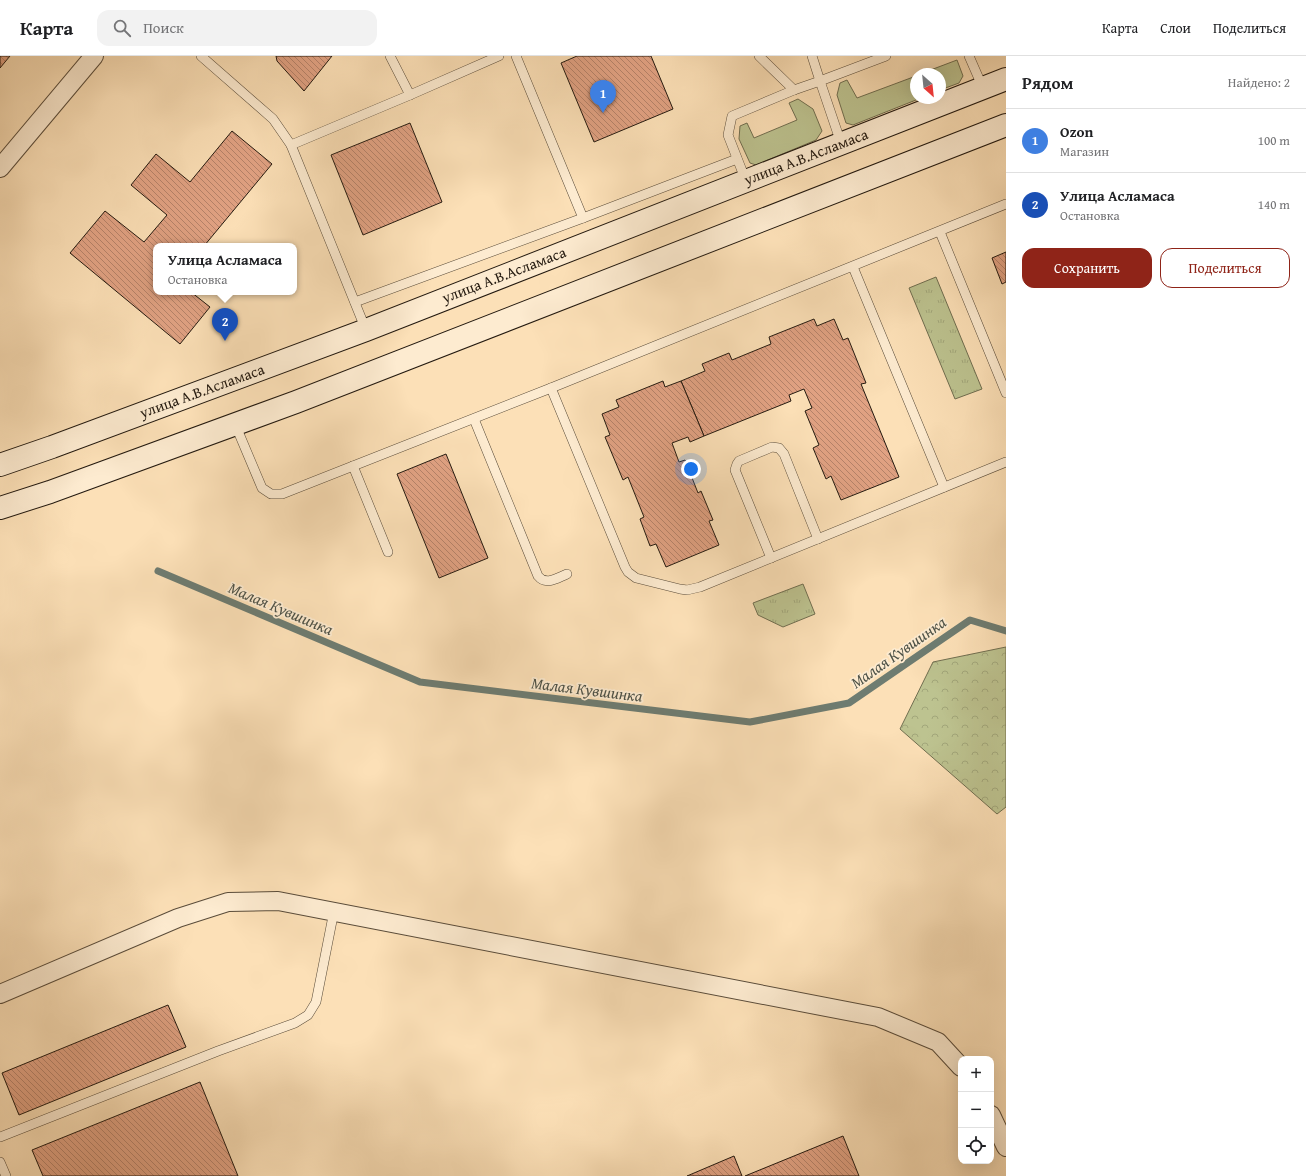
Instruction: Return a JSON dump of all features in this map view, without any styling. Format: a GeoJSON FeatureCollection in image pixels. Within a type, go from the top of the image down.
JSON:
{"type":"FeatureCollection","features":[{"type":"Feature","properties":{"kind":"street"},"geometry":{"type":"LineString","coordinates":[[0,168],[94,56]]}},
{"type":"Feature","properties":{"kind":"street","name":"улица А.В.Асламаса"},"geometry":{"type":"LineString","coordinates":[[0,465],[59,445],[366,330],[1006,79]]}},
{"type":"Feature","properties":{"kind":"street"},"geometry":{"type":"LineString","coordinates":[[0,508],[50,492],[368,374],[1006,125]]}},
{"type":"Feature","properties":{"kind":"street"},"geometry":{"type":"LineString","coordinates":[[0,994],[178,918],[228,902],[278,901],[878,1017],[938,1042],[958,1064]]}},
{"type":"Feature","properties":{"kind":"street"},"geometry":{"type":"LineString","coordinates":[[994,1121],[1006,1146]]}},
{"type":"Feature","properties":{"kind":"lane"},"geometry":{"type":"LineString","coordinates":[[201,56],[273,119],[291,145],[366,330]]}},
{"type":"Feature","properties":{"kind":"lane"},"geometry":{"type":"LineString","coordinates":[[390,56],[410,95]]}},
{"type":"Feature","properties":{"kind":"lane"},"geometry":{"type":"LineString","coordinates":[[291,145],[499,56]]}},
{"type":"Feature","properties":{"kind":"lane"},"geometry":{"type":"LineString","coordinates":[[516,56],[583,218]]}},
{"type":"Feature","properties":{"kind":"lane"},"geometry":{"type":"LineString","coordinates":[[759,56],[794,90]]}},
{"type":"Feature","properties":{"kind":"lane"},"geometry":{"type":"LineString","coordinates":[[812,56],[841,143]]}},
{"type":"Feature","properties":{"kind":"lane"},"geometry":{"type":"LineString","coordinates":[[746,181],[728,135],[732,116],[794,90],[820,82],[886,56]]}},
{"type":"Feature","properties":{"kind":"lane"},"geometry":{"type":"LineString","coordinates":[[970,56],[983,88]]}},
{"type":"Feature","properties":{"kind":"lane"},"geometry":{"type":"LineString","coordinates":[[355,302],[583,218],[737,159]]}},
{"type":"Feature","properties":{"kind":"lane"},"geometry":{"type":"LineString","coordinates":[[235,424],[262,488],[271,494],[282,494],[854,267],[1006,204]]}},
{"type":"Feature","properties":{"kind":"lane"},"geometry":{"type":"LineString","coordinates":[[940,232],[1006,394]]}},
{"type":"Feature","properties":{"kind":"lane"},"geometry":{"type":"LineString","coordinates":[[854,267],[944,487]]}},
{"type":"Feature","properties":{"kind":"lane"},"geometry":{"type":"LineString","coordinates":[[551,388],[622,562],[628,572],[636,578],[680,589],[687,590],[700,587],[1006,462]]}},
{"type":"Feature","properties":{"kind":"lane"},"geometry":{"type":"LineString","coordinates":[[474,419],[538,576],[542,581],[546,581],[567,574]]}},
{"type":"Feature","properties":{"kind":"lane"},"geometry":{"type":"LineString","coordinates":[[771,558],[735,470],[739,461],[772,447],[779,448],[784,454],[818,539]]}},
{"type":"Feature","properties":{"kind":"lane"},"geometry":{"type":"LineString","coordinates":[[353,466],[388,552]]}},
{"type":"Feature","properties":{"kind":"lane"},"geometry":{"type":"LineString","coordinates":[[0,1137],[210,1054],[295,1023],[308,1015],[316,1002],[334,911]]}},
{"type":"Feature","properties":{"kind":"lane"},"geometry":{"type":"LineString","coordinates":[[0,1162],[6,1176]]}},
{"type":"Feature","properties":{"kind":"green space"},"geometry":{"type":"Polygon","coordinates":[[[957,60],[963,76],[959,83],[946,88],[946,68],[936,68],[957,60]]]}},
{"type":"Feature","properties":{"kind":"green space"},"geometry":{"type":"Polygon","coordinates":[[[910,78],[910,102],[853,125],[846,123],[837,95],[840,83],[847,80],[857,98],[910,78]]]}},
{"type":"Feature","properties":{"kind":"green space"},"geometry":{"type":"Polygon","coordinates":[[[798,99],[813,109],[822,131],[816,140],[756,165],[750,163],[739,139],[740,126],[747,123],[754,138],[797,120],[789,103],[798,99]]]}},
{"type":"Feature","properties":{"kind":"green space"},"geometry":{"type":"Polygon","coordinates":[[[936,277],[982,389],[955,399],[909,288],[936,277]]]}},
{"type":"Feature","properties":{"kind":"green space"},"geometry":{"type":"Polygon","coordinates":[[[803,584],[815,614],[783,627],[758,615],[753,603],[803,584]]]}},
{"type":"Feature","properties":{"kind":"green space"},"geometry":{"type":"Polygon","coordinates":[[[1006,647],[1006,807],[997,814],[900,729],[933,662],[1006,647]]]}},
{"type":"Feature","properties":{"kind":"building"},"geometry":{"type":"Polygon","coordinates":[[[0,56],[10,56],[0,68],[0,56]]]}},
{"type":"Feature","properties":{"kind":"building"},"geometry":{"type":"Polygon","coordinates":[[[276,56],[332,56],[304,91],[277,61],[276,56]]]}},
{"type":"Feature","properties":{"kind":"building"},"geometry":{"type":"Polygon","coordinates":[[[577,56],[651,56],[673,109],[594,142],[561,63],[577,56]]]}},
{"type":"Feature","properties":{"kind":"building"},"geometry":{"type":"Polygon","coordinates":[[[410,123],[442,202],[363,235],[331,155],[410,123]]]}},
{"type":"Feature","properties":{"kind":"building"},"geometry":{"type":"Polygon","coordinates":[[[232,131],[272,164],[206,243],[153,243],[153,295],[195,295],[210,307],[180,344],[70,253],[105,211],[144,242],[167,215],[131,185],[156,154],[190,182],[232,131]]]}},
{"type":"Feature","properties":{"kind":"building"},"geometry":{"type":"Polygon","coordinates":[[[1006,252],[1006,282],[1002,284],[992,258],[1006,252]]]}},
{"type":"Feature","properties":{"kind":"building"},"geometry":{"type":"Polygon","coordinates":[[[814,319],[817,326],[834,319],[843,340],[848,338],[866,383],[861,384],[899,477],[841,500],[831,476],[826,479],[813,448],[819,445],[805,411],[812,408],[804,389],[789,395],[791,401],[704,436],[681,381],[705,371],[702,364],[729,353],[732,360],[771,344],[769,337],[814,319]]]}},
{"type":"Feature","properties":{"kind":"building"},"geometry":{"type":"Polygon","coordinates":[[[663,381],[665,387],[681,381],[704,436],[690,442],[688,437],[672,443],[679,462],[685,460],[698,493],[701,491],[713,520],[709,521],[719,545],[666,567],[656,544],[650,546],[640,519],[644,517],[628,477],[623,480],[605,437],[610,435],[602,414],[619,407],[616,400],[663,381]]]}},
{"type":"Feature","properties":{"kind":"building"},"geometry":{"type":"Polygon","coordinates":[[[446,454],[488,558],[439,578],[397,474],[446,454]]]}},
{"type":"Feature","properties":{"kind":"building"},"geometry":{"type":"Polygon","coordinates":[[[168,1005],[186,1047],[19,1115],[2,1073],[168,1005]]]}},
{"type":"Feature","properties":{"kind":"building"},"geometry":{"type":"Polygon","coordinates":[[[200,1082],[238,1176],[43,1176],[32,1150],[200,1082]]]}},
{"type":"Feature","properties":{"kind":"building"},"geometry":{"type":"Polygon","coordinates":[[[843,1136],[859,1176],[745,1176],[843,1136]]]}},
{"type":"Feature","properties":{"kind":"building"},"geometry":{"type":"Polygon","coordinates":[[[734,1156],[742,1176],[687,1176],[734,1156]]]}},
{"type":"Feature","properties":{"kind":"waterway","name":"Малая Кувшинка"},"geometry":{"type":"LineString","coordinates":[[158,571],[420,682],[750,722],[849,703],[970,620],[1006,631]]}},
{"type":"Feature","properties":{"kind":"place","name":"Ozon"},"geometry":{"type":"Point","coordinates":[603,113]}},
{"type":"Feature","properties":{"kind":"place","name":"Улица Асламаса"},"geometry":{"type":"Point","coordinates":[225,341]}}]}
